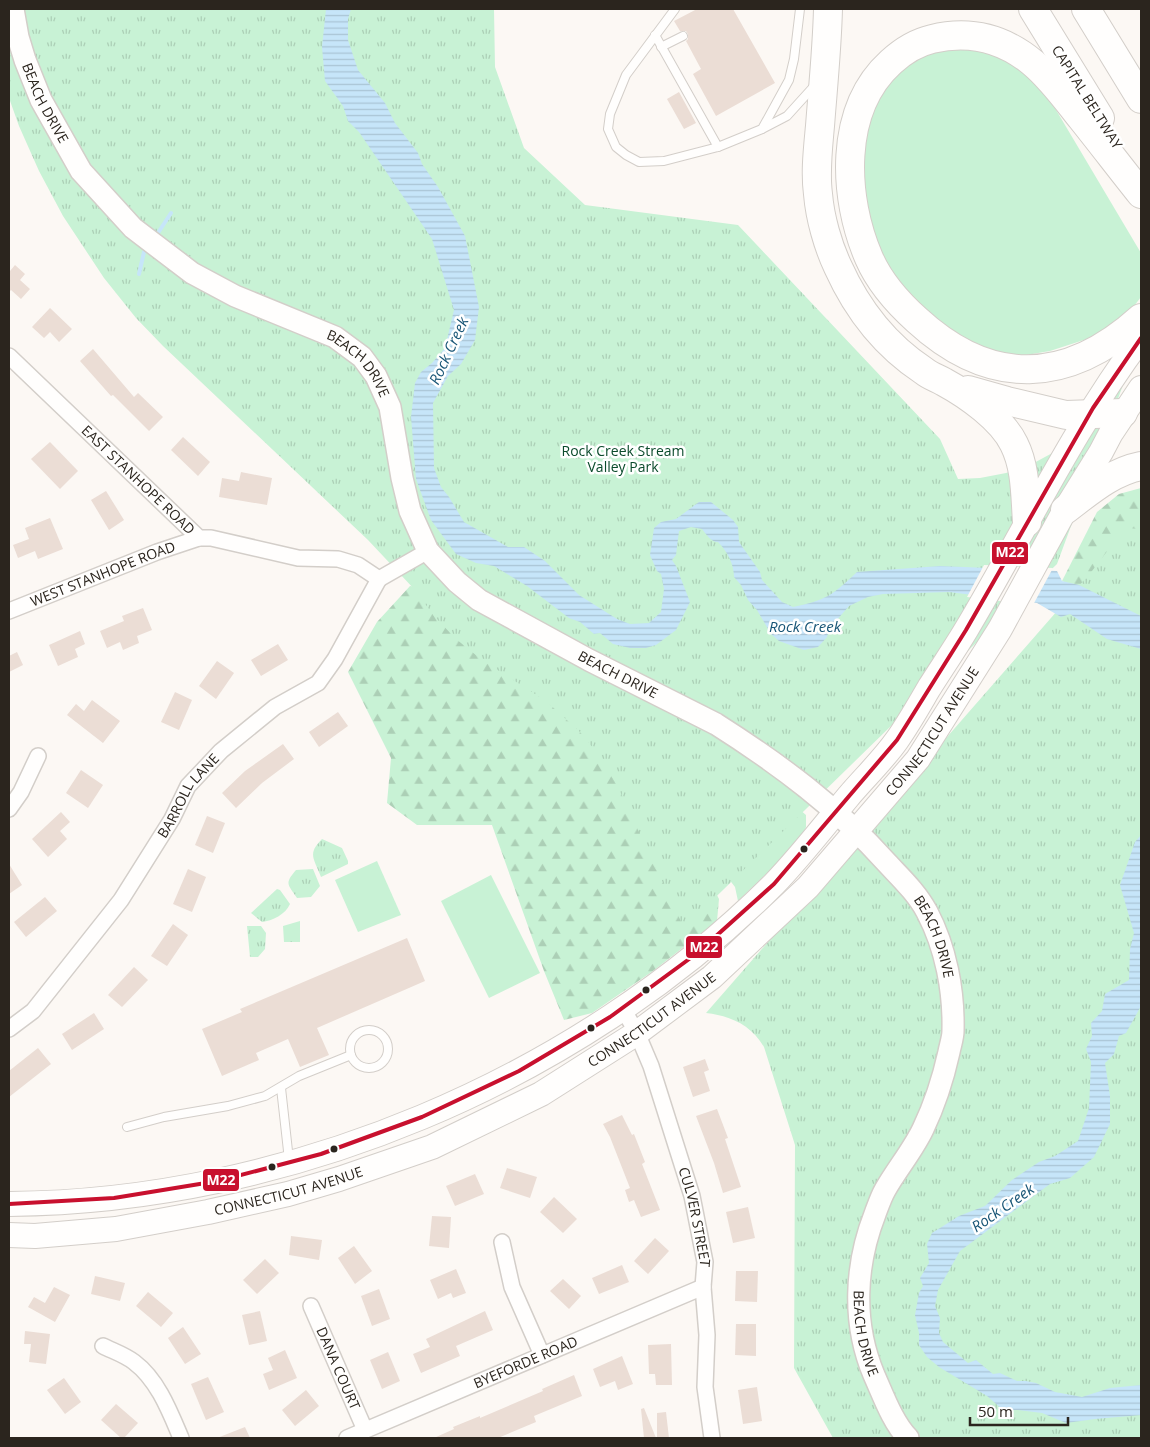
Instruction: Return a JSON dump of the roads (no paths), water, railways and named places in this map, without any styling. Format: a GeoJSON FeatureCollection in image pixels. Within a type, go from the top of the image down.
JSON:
{"type":"FeatureCollection","features":[{"type":"Feature","properties":{"kind":"highway"},"geometry":{"type":"LineString","coordinates":[[828,9],[818,156],[818,194],[825,230],[838,267],[857,302],[876,329],[894,348],[924,372],[945,383],[992,415],[1013,442],[1020,457],[1025,481],[1021,531]]}},
{"type":"Feature","properties":{"kind":"highway","name":"CAPITAL BELTWAY"},"geometry":{"type":"LineString","coordinates":[[1033,9],[1141,184]]}},
{"type":"Feature","properties":{"kind":"highway"},"geometry":{"type":"LineString","coordinates":[[1086,9],[1141,99]]}},
{"type":"Feature","properties":{"kind":"highway"},"geometry":{"type":"LineString","coordinates":[[1141,194],[1052,80],[1032,62],[1012,48],[989,39],[969,34],[945,36],[920,42],[900,54],[883,69],[867,90],[857,116],[852,143],[850,172],[852,203],[870,260],[886,286],[904,308],[951,348],[978,361],[1007,368],[1038,368],[1063,365],[1088,356],[1109,343],[1141,318]]}},
{"type":"Feature","properties":{"kind":"highway"},"geometry":{"type":"LineString","coordinates":[[945,383],[1007,402],[1066,416],[1088,416],[1123,412]]}},
{"type":"Feature","properties":{"kind":"highway"},"geometry":{"type":"LineString","coordinates":[[1065,510],[1098,485],[1120,472],[1141,466]]}},
{"type":"Feature","properties":{"kind":"main road","name":"CONNECTICUT AVENUE"},"geometry":{"type":"LineString","coordinates":[[9,1204],[87,1201],[172,1190],[223,1180],[310,1158],[442,1109],[519,1071],[602,1023],[646,993],[710,941],[775,882],[896,742],[966,630],[1088,416],[1113,376],[1141,338]]}},
{"type":"Feature","properties":{"kind":"main road","name":"CONNECTICUT AVENUE"},"geometry":{"type":"LineString","coordinates":[[9,1235],[35,1236],[116,1229],[208,1212],[295,1192],[432,1147],[541,1094],[637,1033],[712,977],[808,887],[918,759],[1000,629],[1065,510],[1123,412],[1141,388]]}},
{"type":"Feature","properties":{"kind":"main road"},"geometry":{"type":"LineString","coordinates":[[288,1164],[295,1192]]}},
{"type":"Feature","properties":{"kind":"street","name":"BEACH DRIVE"},"geometry":{"type":"LineString","coordinates":[[13,9],[18,37],[25,60],[41,100],[81,171],[134,228],[192,273],[235,296],[336,337],[362,357],[376,376],[390,407],[402,478],[410,511],[428,551],[456,582],[479,600],[590,660],[716,724],[820,797],[836,811],[911,888],[926,910],[938,934],[951,985],[953,1033],[942,1083],[922,1130],[884,1192],[866,1236],[861,1265],[858,1308],[862,1337],[869,1363],[886,1402],[908,1438]]}},
{"type":"Feature","properties":{"kind":"street","name":"EAST STANHOPE ROAD"},"geometry":{"type":"LineString","coordinates":[[9,356],[199,538],[211,538],[298,558],[338,558],[358,565],[379,579]]}},
{"type":"Feature","properties":{"kind":"street","name":"WEST STANHOPE ROAD"},"geometry":{"type":"LineString","coordinates":[[9,611],[157,552],[199,538]]}},
{"type":"Feature","properties":{"kind":"street"},"geometry":{"type":"LineString","coordinates":[[379,579],[428,551]]}},
{"type":"Feature","properties":{"kind":"street","name":"BARROLL LANE"},"geometry":{"type":"LineString","coordinates":[[9,1029],[33,1010],[121,900],[172,819],[188,786],[220,751],[275,707],[318,683],[335,659],[379,579]]}},
{"type":"Feature","properties":{"kind":"street"},"geometry":{"type":"LineString","coordinates":[[9,809],[21,792],[38,756]]}},
{"type":"Feature","properties":{"kind":"street","name":"CULVER STREET"},"geometry":{"type":"LineString","coordinates":[[622,1009],[637,1033],[651,1066],[692,1196],[705,1262],[704,1287],[707,1335],[705,1387],[712,1438]]}},
{"type":"Feature","properties":{"kind":"street"},"geometry":{"type":"LineString","coordinates":[[502,1242],[512,1287],[542,1356]]}},
{"type":"Feature","properties":{"kind":"street","name":"BYEFORDE ROAD"},"geometry":{"type":"LineString","coordinates":[[346,1438],[704,1287]]}},
{"type":"Feature","properties":{"kind":"street","name":"DANA COURT"},"geometry":{"type":"LineString","coordinates":[[311,1306],[365,1430]]}},
{"type":"Feature","properties":{"kind":"street"},"geometry":{"type":"LineString","coordinates":[[103,1346],[134,1361],[151,1378],[181,1438]]}},
{"type":"Feature","properties":{"kind":"lane"},"geometry":{"type":"LineString","coordinates":[[675,9],[626,75],[610,114],[608,129],[616,146],[626,155],[639,162],[664,161],[718,147],[762,129],[787,116],[824,75]]}},
{"type":"Feature","properties":{"kind":"lane"},"geometry":{"type":"LineString","coordinates":[[762,129],[789,80],[794,60],[800,9]]}},
{"type":"Feature","properties":{"kind":"lane"},"geometry":{"type":"LineString","coordinates":[[655,36],[718,147]]}},
{"type":"Feature","properties":{"kind":"lane"},"geometry":{"type":"LineString","coordinates":[[661,47],[683,36]]}},
{"type":"Feature","properties":{"kind":"lane"},"geometry":{"type":"LineString","coordinates":[[367,1030],[382,1036],[387,1047],[385,1058],[376,1066],[364,1067],[354,1060],[351,1055],[350,1049],[353,1039],[367,1030]]}},
{"type":"Feature","properties":{"kind":"lane"},"geometry":{"type":"LineString","coordinates":[[127,1127],[164,1117],[228,1106],[265,1096],[299,1076],[351,1055]]}},
{"type":"Feature","properties":{"kind":"lane"},"geometry":{"type":"LineString","coordinates":[[280,1088],[288,1164]]}},
{"type":"Feature","properties":{"kind":"water","name":"Rock Creek"},"geometry":{"type":"Polygon","coordinates":[[[326,9],[351,9],[348,19],[348,40],[358,70],[385,103],[395,123],[418,153],[422,164],[438,187],[465,236],[479,307],[475,340],[461,364],[448,376],[433,403],[434,468],[441,487],[464,522],[508,547],[524,547],[545,561],[579,595],[617,619],[630,624],[649,623],[661,612],[664,589],[661,574],[657,571],[650,555],[654,528],[661,522],[676,519],[699,502],[711,502],[733,520],[738,527],[739,542],[760,572],[762,580],[782,602],[793,607],[828,596],[857,572],[940,566],[1057,571],[1062,581],[1079,585],[1141,616],[1141,649],[1107,639],[1070,614],[1061,617],[1037,603],[949,592],[883,594],[868,597],[849,606],[829,629],[827,637],[818,647],[804,650],[779,641],[771,634],[757,610],[748,600],[741,585],[734,577],[731,563],[724,549],[702,529],[691,527],[679,531],[676,555],[672,560],[690,602],[676,630],[656,645],[646,648],[630,648],[613,644],[600,633],[594,634],[580,622],[569,618],[527,586],[494,566],[476,563],[456,554],[431,520],[416,479],[411,417],[415,383],[421,372],[445,348],[454,310],[432,239],[359,132],[348,121],[343,106],[325,81],[322,47],[326,9]]]}},
{"type":"Feature","properties":{"kind":"water","name":"Rock Creek"},"geometry":{"type":"Polygon","coordinates":[[[1141,835],[1141,1006],[1126,1033],[1119,1036],[1114,1054],[1105,1063],[1110,1096],[1110,1124],[1094,1157],[1070,1178],[1050,1184],[960,1251],[938,1290],[935,1306],[940,1318],[939,1333],[943,1342],[968,1363],[976,1360],[993,1374],[1000,1373],[1017,1381],[1036,1383],[1055,1392],[1082,1397],[1110,1388],[1141,1385],[1141,1415],[1066,1423],[1042,1413],[1003,1410],[987,1396],[939,1367],[927,1357],[919,1345],[919,1333],[915,1315],[919,1293],[923,1286],[920,1278],[929,1263],[927,1244],[932,1233],[959,1216],[985,1206],[1012,1180],[1039,1162],[1055,1156],[1078,1141],[1089,1108],[1091,1062],[1086,1049],[1092,1036],[1091,1023],[1102,1011],[1105,994],[1129,980],[1130,949],[1134,933],[1120,885],[1135,842],[1141,835]]]}},
{"type":"Feature","properties":{"kind":"waterway"},"geometry":{"type":"LineString","coordinates":[[156,236],[171,213]]}},
{"type":"Feature","properties":{"kind":"waterway"},"geometry":{"type":"LineString","coordinates":[[139,274],[144,252]]}},
{"type":"Feature","properties":{"kind":"park label","name":"Rock Creek Stream Valley Park"},"geometry":{"type":"Point","coordinates":[623,460]}}]}
